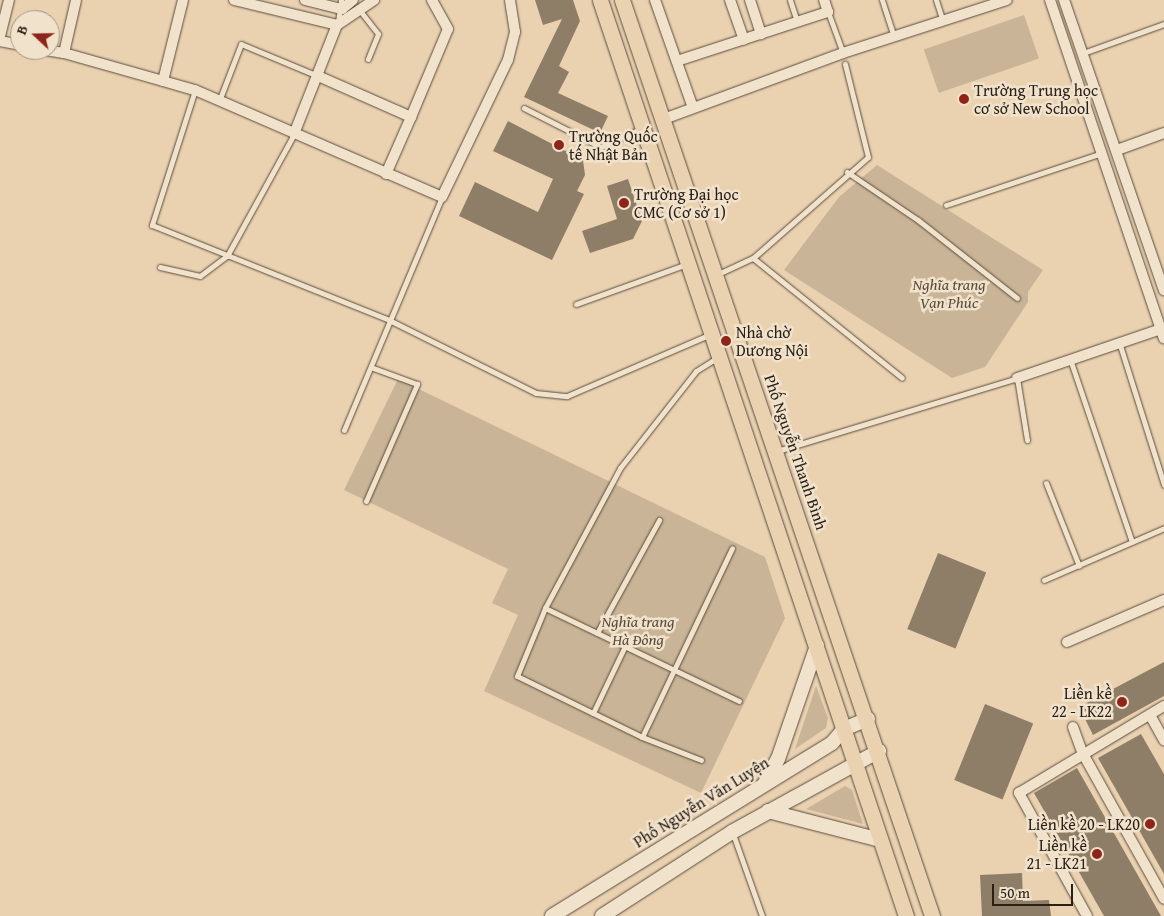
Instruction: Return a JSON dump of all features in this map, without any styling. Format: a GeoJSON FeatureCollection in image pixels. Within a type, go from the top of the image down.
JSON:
{"type":"FeatureCollection","features":[{"type":"Feature","properties":{"kind":"main road"},"geometry":{"type":"LineString","coordinates":[[600,0],[906,916]]}},
{"type":"Feature","properties":{"kind":"main road","name":"Phố Nguyễn Thanh Bình"},"geometry":{"type":"LineString","coordinates":[[622,0],[661,120],[717,274],[879,751],[932,916]]}},
{"type":"Feature","properties":{"kind":"main road"},"geometry":{"type":"LineString","coordinates":[[765,783],[778,759],[817,646]]}},
{"type":"Feature","properties":{"kind":"main road","name":"Phố Nguyễn Văn Luyện"},"geometry":{"type":"LineString","coordinates":[[552,916],[832,743],[844,729],[868,719]]}},
{"type":"Feature","properties":{"kind":"main road"},"geometry":{"type":"LineString","coordinates":[[602,916],[732,832],[854,762],[879,751]]}},
{"type":"Feature","properties":{"kind":"main road"},"geometry":{"type":"LineString","coordinates":[[768,811],[880,840]]}},
{"type":"Feature","properties":{"kind":"street"},"geometry":{"type":"LineString","coordinates":[[0,36],[9,0]]}},
{"type":"Feature","properties":{"kind":"street"},"geometry":{"type":"LineString","coordinates":[[64,54],[76,0]]}},
{"type":"Feature","properties":{"kind":"street"},"geometry":{"type":"LineString","coordinates":[[163,80],[183,0]]}},
{"type":"Feature","properties":{"kind":"street"},"geometry":{"type":"LineString","coordinates":[[307,0],[342,4],[353,0]]}},
{"type":"Feature","properties":{"kind":"street"},"geometry":{"type":"LineString","coordinates":[[294,134],[337,25],[361,12],[374,0]]}},
{"type":"Feature","properties":{"kind":"street"},"geometry":{"type":"LineString","coordinates":[[386,174],[448,29],[432,0]]}},
{"type":"Feature","properties":{"kind":"street"},"geometry":{"type":"LineString","coordinates":[[60,53],[195,90],[442,197],[508,60],[515,32],[510,0]]}},
{"type":"Feature","properties":{"kind":"street"},"geometry":{"type":"LineString","coordinates":[[655,0],[692,108]]}},
{"type":"Feature","properties":{"kind":"street"},"geometry":{"type":"LineString","coordinates":[[730,0],[744,40]]}},
{"type":"Feature","properties":{"kind":"street"},"geometry":{"type":"LineString","coordinates":[[750,0],[761,34]]}},
{"type":"Feature","properties":{"kind":"street"},"geometry":{"type":"LineString","coordinates":[[676,62],[828,12],[824,0]]}},
{"type":"Feature","properties":{"kind":"street"},"geometry":{"type":"LineString","coordinates":[[661,120],[843,53],[943,21],[986,4],[1007,0]]}},
{"type":"Feature","properties":{"kind":"street"},"geometry":{"type":"LineString","coordinates":[[1017,378],[1119,341],[1163,332],[1050,0]]}},
{"type":"Feature","properties":{"kind":"street"},"geometry":{"type":"LineString","coordinates":[[1064,0],[1164,290]]}},
{"type":"Feature","properties":{"kind":"street"},"geometry":{"type":"LineString","coordinates":[[239,1],[337,25]]}},
{"type":"Feature","properties":{"kind":"street"},"geometry":{"type":"LineString","coordinates":[[318,76],[411,117]]}},
{"type":"Feature","properties":{"kind":"street"},"geometry":{"type":"LineString","coordinates":[[1117,150],[1164,133]]}},
{"type":"Feature","properties":{"kind":"street"},"geometry":{"type":"LineString","coordinates":[[1067,642],[1164,600]]}},
{"type":"Feature","properties":{"kind":"street"},"geometry":{"type":"LineString","coordinates":[[1087,916],[1019,793],[1082,752],[1164,706]]}},
{"type":"Feature","properties":{"kind":"street"},"geometry":{"type":"LineString","coordinates":[[1150,715],[1164,740]]}},
{"type":"Feature","properties":{"kind":"street"},"geometry":{"type":"LineString","coordinates":[[1073,727],[1082,752],[1164,900]]}},
{"type":"Feature","properties":{"kind":"lane"},"geometry":{"type":"LineString","coordinates":[[790,0],[797,22]]}},
{"type":"Feature","properties":{"kind":"lane"},"geometry":{"type":"LineString","coordinates":[[882,0],[894,36]]}},
{"type":"Feature","properties":{"kind":"lane"},"geometry":{"type":"LineString","coordinates":[[936,0],[943,21]]}},
{"type":"Feature","properties":{"kind":"lane"},"geometry":{"type":"LineString","coordinates":[[337,25],[342,4]]}},
{"type":"Feature","properties":{"kind":"lane"},"geometry":{"type":"LineString","coordinates":[[361,12],[378,34],[368,59]]}},
{"type":"Feature","properties":{"kind":"lane"},"geometry":{"type":"LineString","coordinates":[[828,12],[843,53]]}},
{"type":"Feature","properties":{"kind":"lane"},"geometry":{"type":"LineString","coordinates":[[1082,53],[1164,24]]}},
{"type":"Feature","properties":{"kind":"lane"},"geometry":{"type":"LineString","coordinates":[[219,101],[241,44],[318,76]]}},
{"type":"Feature","properties":{"kind":"lane"},"geometry":{"type":"LineString","coordinates":[[717,274],[753,258],[847,172],[868,158],[845,64]]}},
{"type":"Feature","properties":{"kind":"lane"},"geometry":{"type":"LineString","coordinates":[[195,90],[152,225],[390,320],[536,393],[567,396],[711,334]]}},
{"type":"Feature","properties":{"kind":"lane"},"geometry":{"type":"LineString","coordinates":[[524,108],[602,146],[642,127]]}},
{"type":"Feature","properties":{"kind":"lane"},"geometry":{"type":"LineString","coordinates":[[160,267],[200,276],[227,256],[294,134]]}},
{"type":"Feature","properties":{"kind":"lane"},"geometry":{"type":"LineString","coordinates":[[946,205],[1102,153]]}},
{"type":"Feature","properties":{"kind":"lane"},"geometry":{"type":"LineString","coordinates":[[847,172],[918,220],[1016,298]]}},
{"type":"Feature","properties":{"kind":"lane"},"geometry":{"type":"LineString","coordinates":[[344,430],[373,368],[390,320],[442,197]]}},
{"type":"Feature","properties":{"kind":"lane"},"geometry":{"type":"LineString","coordinates":[[753,258],[902,378]]}},
{"type":"Feature","properties":{"kind":"lane"},"geometry":{"type":"LineString","coordinates":[[576,304],[688,264]]}},
{"type":"Feature","properties":{"kind":"lane"},"geometry":{"type":"LineString","coordinates":[[1119,341],[1164,485]]}},
{"type":"Feature","properties":{"kind":"lane"},"geometry":{"type":"LineString","coordinates":[[702,760],[642,737],[517,676],[545,608],[620,468],[696,372],[718,357]]}},
{"type":"Feature","properties":{"kind":"lane"},"geometry":{"type":"LineString","coordinates":[[1070,358],[1132,542]]}},
{"type":"Feature","properties":{"kind":"lane"},"geometry":{"type":"LineString","coordinates":[[366,501],[417,384],[373,368]]}},
{"type":"Feature","properties":{"kind":"lane"},"geometry":{"type":"LineString","coordinates":[[777,451],[1017,378],[1027,440]]}},
{"type":"Feature","properties":{"kind":"lane"},"geometry":{"type":"LineString","coordinates":[[1046,483],[1079,566]]}},
{"type":"Feature","properties":{"kind":"lane"},"geometry":{"type":"LineString","coordinates":[[597,633],[659,520]]}},
{"type":"Feature","properties":{"kind":"lane"},"geometry":{"type":"LineString","coordinates":[[1044,580],[1164,528]]}},
{"type":"Feature","properties":{"kind":"lane"},"geometry":{"type":"LineString","coordinates":[[642,737],[732,548]]}},
{"type":"Feature","properties":{"kind":"lane"},"geometry":{"type":"LineString","coordinates":[[545,608],[740,701]]}},
{"type":"Feature","properties":{"kind":"lane"},"geometry":{"type":"LineString","coordinates":[[593,713],[625,646]]}},
{"type":"Feature","properties":{"kind":"lane"},"geometry":{"type":"LineString","coordinates":[[732,832],[762,916]]}},
{"type":"Feature","properties":{"kind":"green space"},"geometry":{"type":"Polygon","coordinates":[[[1024,15],[1039,58],[939,93],[924,50],[1024,15]]]}},
{"type":"Feature","properties":{"kind":"green space","name":"Nghĩa trang Vạn Phúc"},"geometry":{"type":"Polygon","coordinates":[[[877,165],[1043,270],[1028,292],[1028,302],[985,367],[952,378],[784,270],[839,197],[877,165]]]}},
{"type":"Feature","properties":{"kind":"green space","name":"Nghĩa trang Hà Đông"},"geometry":{"type":"Polygon","coordinates":[[[398,379],[765,557],[785,618],[701,793],[484,691],[518,615],[492,603],[508,569],[344,490],[398,379]]]}},
{"type":"Feature","properties":{"kind":"green space"},"geometry":{"type":"Polygon","coordinates":[[[816,686],[828,718],[826,728],[795,749],[816,686]]]}},
{"type":"Feature","properties":{"kind":"green space"},"geometry":{"type":"Polygon","coordinates":[[[845,786],[852,790],[863,824],[806,809],[845,786]]]}},
{"type":"Feature","properties":{"kind":"building"},"geometry":{"type":"Polygon","coordinates":[[[535,0],[573,0],[580,21],[559,66],[569,72],[558,93],[608,116],[600,133],[524,97],[562,19],[543,25],[535,0]]]}},
{"type":"Feature","properties":{"kind":"building"},"geometry":{"type":"Polygon","coordinates":[[[508,121],[583,160],[585,175],[577,191],[584,194],[552,260],[459,216],[475,182],[538,212],[553,179],[493,151],[508,121]]]}},
{"type":"Feature","properties":{"kind":"building","name":"Trường Đại học CMC (Cơ sở 1)"},"geometry":{"type":"Polygon","coordinates":[[[628,179],[642,221],[633,239],[590,253],[582,231],[617,219],[607,186],[628,179]]]}},
{"type":"Feature","properties":{"kind":"building"},"geometry":{"type":"Polygon","coordinates":[[[938,553],[986,572],[955,649],[907,629],[938,553]]]}},
{"type":"Feature","properties":{"kind":"building","name":"Liền kề 22 - LK22"},"geometry":{"type":"Polygon","coordinates":[[[1164,662],[1164,696],[1093,735],[1079,707],[1164,662]]]}},
{"type":"Feature","properties":{"kind":"building"},"geometry":{"type":"Polygon","coordinates":[[[985,704],[1033,723],[1002,800],[954,780],[985,704]]]}},
{"type":"Feature","properties":{"kind":"building","name":"Liền kề 20 - LK20"},"geometry":{"type":"Polygon","coordinates":[[[1141,734],[1164,774],[1164,874],[1098,758],[1141,734]]]}},
{"type":"Feature","properties":{"kind":"building","name":"Liền kề 21 - LK21"},"geometry":{"type":"Polygon","coordinates":[[[1077,768],[1161,916],[1104,916],[1034,793],[1077,768]]]}},
{"type":"Feature","properties":{"kind":"building"},"geometry":{"type":"Polygon","coordinates":[[[1022,873],[1023,901],[1049,900],[1051,916],[982,916],[980,875],[1022,873]]]}},
{"type":"Feature","properties":{"kind":"place","name":"Trường Trung học cơ sở New School"},"geometry":{"type":"Point","coordinates":[964,99]}},
{"type":"Feature","properties":{"kind":"place","name":"Trường Quốc tế Nhật Bản"},"geometry":{"type":"Point","coordinates":[559,145]}},
{"type":"Feature","properties":{"kind":"place","name":"Trường Đại học CMC (Cơ sở 1)"},"geometry":{"type":"Point","coordinates":[624,203]}},
{"type":"Feature","properties":{"kind":"place","name":"Nhà chờ Dương Nội"},"geometry":{"type":"Point","coordinates":[726,341]}},
{"type":"Feature","properties":{"kind":"place","name":"Liền kề 22 - LK22"},"geometry":{"type":"Point","coordinates":[1122,702]}},
{"type":"Feature","properties":{"kind":"place","name":"Liền kề 20 - LK20"},"geometry":{"type":"Point","coordinates":[1150,824]}},
{"type":"Feature","properties":{"kind":"place","name":"Liền kề 21 - LK21"},"geometry":{"type":"Point","coordinates":[1097,854]}}]}
